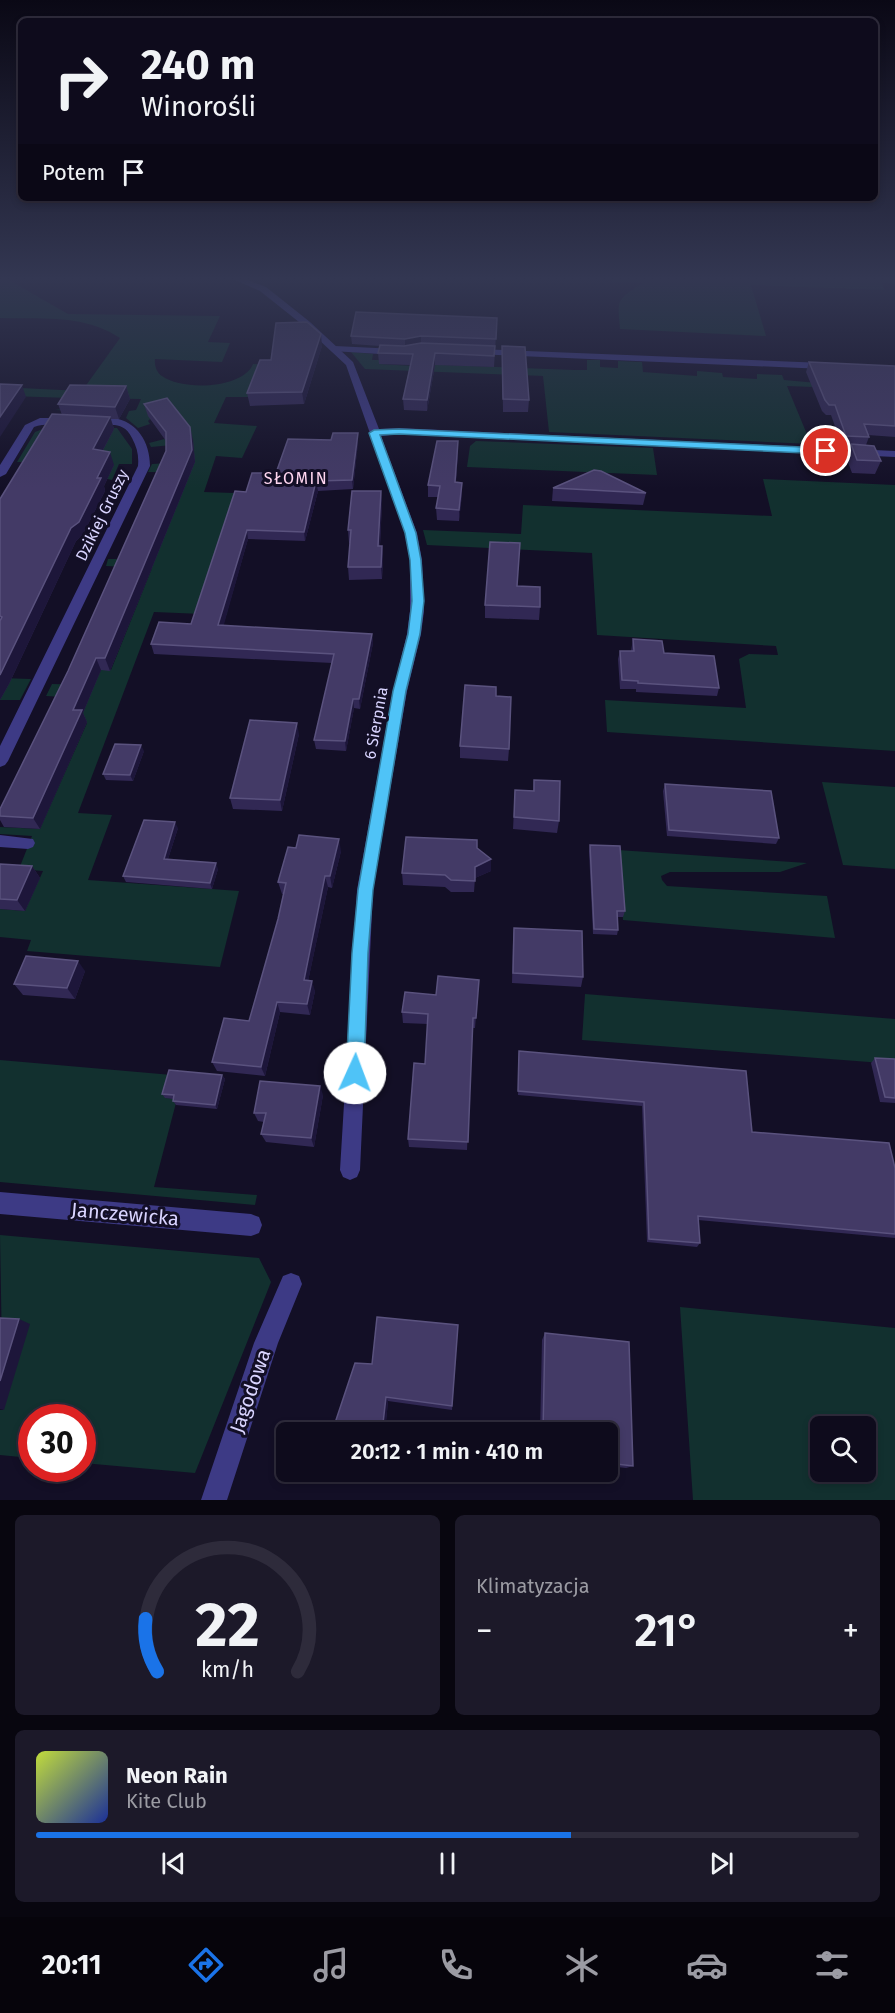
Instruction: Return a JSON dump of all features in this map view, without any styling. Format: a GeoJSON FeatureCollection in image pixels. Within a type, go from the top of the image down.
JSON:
{"type":"FeatureCollection","features":[{"type":"Feature","properties":{"kind":"street","name":"6 Sierpnia"},"geometry":{"type":"LineString","coordinates":[[335,349],[353,370],[411,533],[416,560],[418,601],[414,634],[399,691],[365,890],[350,1170]]}},
{"type":"Feature","properties":{"kind":"street","name":"Dzikiej Gruszy"},"geometry":{"type":"LineString","coordinates":[[0,474],[28,428],[40,421],[126,424],[142,447],[146,459],[0,760]]}},
{"type":"Feature","properties":{"kind":"street"},"geometry":{"type":"LineString","coordinates":[[374,433],[399,431],[895,454]]}},
{"type":"Feature","properties":{"kind":"street","name":"Janczewicka"},"geometry":{"type":"LineString","coordinates":[[0,1203],[251,1225]]}},
{"type":"Feature","properties":{"kind":"street","name":"Jagodowa"},"geometry":{"type":"LineString","coordinates":[[214,1500],[262,1354],[291,1284]]}},
{"type":"Feature","properties":{"kind":"lane"},"geometry":{"type":"LineString","coordinates":[[335,349],[405,352]]}},
{"type":"Feature","properties":{"kind":"lane"},"geometry":{"type":"LineString","coordinates":[[468,351],[836,367]]}},
{"type":"Feature","properties":{"kind":"lane"},"geometry":{"type":"LineString","coordinates":[[0,841],[28,843]]}},
{"type":"Feature","properties":{"kind":"green space"},"geometry":{"type":"Polygon","coordinates":[[[112,349],[227,349],[222,362],[155,359],[155,366],[162,376],[183,384],[225,383],[237,379],[253,364],[267,365],[253,397],[226,397],[214,423],[257,426],[242,458],[216,456],[204,492],[261,494],[237,501],[227,615],[154,612],[78,813],[112,815],[88,880],[239,891],[220,967],[27,951],[31,940],[0,937],[0,909],[25,911],[43,871],[19,869],[32,836],[0,834],[0,827],[40,829],[87,723],[64,697],[46,696],[52,684],[94,685],[101,670],[111,670],[152,568],[106,566],[108,559],[127,559],[165,472],[148,472],[152,464],[168,463],[193,443],[151,447],[149,443],[180,435],[150,419],[148,421],[150,424],[138,428],[126,418],[129,411],[136,410],[141,399],[84,398],[86,411],[55,410],[63,409],[70,398],[10,396],[0,387],[82,391],[112,349]]]}},
{"type":"Feature","properties":{"kind":"green space"},"geometry":{"type":"Polygon","coordinates":[[[351,352],[373,354],[372,360],[379,360],[379,364],[413,366],[414,364],[587,370],[587,360],[600,360],[600,367],[618,368],[618,361],[642,362],[643,372],[697,376],[697,371],[722,373],[723,377],[757,379],[757,374],[782,375],[784,380],[895,390],[787,386],[811,444],[549,432],[543,376],[365,369],[351,352]]]}},
{"type":"Feature","properties":{"kind":"green space"},"geometry":{"type":"Polygon","coordinates":[[[48,427],[117,428],[132,449],[132,464],[119,464],[112,480],[31,462],[17,462],[35,432],[48,427]]]}},
{"type":"Feature","properties":{"kind":"green space"},"geometry":{"type":"Polygon","coordinates":[[[476,441],[653,448],[657,475],[467,467],[470,446],[476,441]]]}},
{"type":"Feature","properties":{"kind":"green space"},"geometry":{"type":"Polygon","coordinates":[[[763,479],[895,485],[895,751],[607,732],[605,700],[746,708],[739,659],[749,654],[778,655],[776,646],[597,635],[592,553],[427,545],[423,530],[521,534],[523,505],[772,516],[763,479]]]}},
{"type":"Feature","properties":{"kind":"green space"},"geometry":{"type":"Polygon","coordinates":[[[0,678],[31,679],[20,700],[0,700],[0,678]]]}},
{"type":"Feature","properties":{"kind":"green space"},"geometry":{"type":"Polygon","coordinates":[[[822,782],[895,787],[895,869],[843,865],[822,782]]]}},
{"type":"Feature","properties":{"kind":"green space"},"geometry":{"type":"Polygon","coordinates":[[[618,850],[807,863],[780,872],[670,872],[661,876],[667,886],[827,896],[835,938],[623,920],[618,850]]]}},
{"type":"Feature","properties":{"kind":"green space"},"geometry":{"type":"Polygon","coordinates":[[[585,994],[895,1019],[895,1064],[582,1040],[585,994]]]}},
{"type":"Feature","properties":{"kind":"green space"},"geometry":{"type":"Polygon","coordinates":[[[0,1060],[172,1075],[166,1098],[177,1099],[154,1187],[257,1195],[255,1205],[0,1182],[0,1060]]]}},
{"type":"Feature","properties":{"kind":"green space"},"geometry":{"type":"Polygon","coordinates":[[[0,1235],[259,1258],[271,1282],[195,1473],[96,1464],[96,1404],[18,1404],[18,1457],[0,1455],[0,1410],[3,1410],[0,1235]]]}},
{"type":"Feature","properties":{"kind":"green space"},"geometry":{"type":"Polygon","coordinates":[[[680,1307],[895,1328],[895,1500],[693,1500],[680,1307]]]}},
{"type":"Feature","properties":{"kind":"building"},"geometry":{"type":"Polygon","coordinates":[[[272,349],[316,349],[302,392],[247,393],[260,360],[271,360],[272,349]]]}},
{"type":"Feature","properties":{"kind":"building"},"geometry":{"type":"Polygon","coordinates":[[[379,349],[495,349],[494,356],[435,353],[427,400],[403,399],[413,354],[378,353],[379,349]]]}},
{"type":"Feature","properties":{"kind":"building"},"geometry":{"type":"Polygon","coordinates":[[[502,349],[525,349],[529,400],[503,399],[502,349]]]}},
{"type":"Feature","properties":{"kind":"building"},"geometry":{"type":"Polygon","coordinates":[[[809,362],[895,366],[895,426],[864,424],[869,437],[846,436],[835,405],[829,405],[825,400],[809,362]]]}},
{"type":"Feature","properties":{"kind":"building"},"geometry":{"type":"Polygon","coordinates":[[[0,384],[22,385],[0,417],[0,384]]]}},
{"type":"Feature","properties":{"kind":"building"},"geometry":{"type":"Polygon","coordinates":[[[70,385],[126,386],[115,407],[58,404],[70,385]]]}},
{"type":"Feature","properties":{"kind":"building"},"geometry":{"type":"Polygon","coordinates":[[[167,398],[190,427],[192,450],[105,658],[96,658],[73,710],[82,710],[33,818],[0,816],[0,809],[68,671],[166,451],[166,432],[144,404],[167,398]]]}},
{"type":"Feature","properties":{"kind":"building"},"geometry":{"type":"Polygon","coordinates":[[[52,414],[110,417],[93,449],[110,452],[97,478],[101,478],[79,522],[71,528],[0,675],[0,621],[2,617],[0,616],[0,499],[52,414]]]}},
{"type":"Feature","properties":{"kind":"building"},"geometry":{"type":"Polygon","coordinates":[[[333,433],[358,433],[352,480],[316,481],[304,532],[247,530],[218,625],[372,634],[359,699],[353,699],[345,741],[314,740],[334,654],[151,644],[159,622],[191,624],[235,491],[246,492],[252,473],[276,473],[288,439],[331,440],[333,433]]]}},
{"type":"Feature","properties":{"kind":"building"},"geometry":{"type":"Polygon","coordinates":[[[437,441],[458,441],[455,482],[462,483],[459,510],[436,508],[440,486],[428,485],[437,441]]]}},
{"type":"Feature","properties":{"kind":"building"},"geometry":{"type":"Polygon","coordinates":[[[851,444],[874,446],[881,461],[857,460],[851,444]]]}},
{"type":"Feature","properties":{"kind":"building"},"geometry":{"type":"Polygon","coordinates":[[[594,470],[601,471],[646,493],[553,488],[594,470]]]}},
{"type":"Feature","properties":{"kind":"building"},"geometry":{"type":"Polygon","coordinates":[[[352,491],[381,491],[378,546],[382,546],[381,567],[348,567],[351,530],[348,530],[352,491]]]}},
{"type":"Feature","properties":{"kind":"building"},"geometry":{"type":"Polygon","coordinates":[[[490,542],[520,543],[517,586],[540,587],[540,607],[485,605],[490,542]]]}},
{"type":"Feature","properties":{"kind":"building"},"geometry":{"type":"Polygon","coordinates":[[[633,639],[662,641],[664,653],[714,656],[719,688],[622,680],[620,651],[634,651],[633,639]]]}},
{"type":"Feature","properties":{"kind":"building"},"geometry":{"type":"Polygon","coordinates":[[[465,685],[496,687],[496,696],[511,697],[509,749],[460,746],[465,685]]]}},
{"type":"Feature","properties":{"kind":"building"},"geometry":{"type":"Polygon","coordinates":[[[250,720],[297,723],[280,800],[230,798],[250,720]]]}},
{"type":"Feature","properties":{"kind":"building"},"geometry":{"type":"Polygon","coordinates":[[[115,744],[141,745],[130,775],[103,774],[115,744]]]}},
{"type":"Feature","properties":{"kind":"building"},"geometry":{"type":"Polygon","coordinates":[[[534,780],[560,781],[559,821],[514,817],[515,790],[534,791],[534,780]]]}},
{"type":"Feature","properties":{"kind":"building"},"geometry":{"type":"Polygon","coordinates":[[[665,784],[771,791],[779,838],[669,830],[665,784]]]}},
{"type":"Feature","properties":{"kind":"building"},"geometry":{"type":"Polygon","coordinates":[[[144,820],[175,822],[164,859],[216,863],[210,883],[123,876],[144,820]]]}},
{"type":"Feature","properties":{"kind":"building"},"geometry":{"type":"Polygon","coordinates":[[[299,835],[339,839],[330,876],[325,876],[304,980],[312,981],[307,1004],[277,1002],[261,1067],[212,1062],[224,1018],[249,1021],[286,883],[278,882],[288,847],[296,848],[299,835]]]}},
{"type":"Feature","properties":{"kind":"building"},"geometry":{"type":"Polygon","coordinates":[[[406,837],[477,840],[477,848],[491,859],[475,867],[475,881],[451,880],[445,875],[402,873],[406,837]]]}},
{"type":"Feature","properties":{"kind":"building"},"geometry":{"type":"Polygon","coordinates":[[[590,845],[620,846],[625,911],[617,911],[618,930],[594,929],[590,845]]]}},
{"type":"Feature","properties":{"kind":"building"},"geometry":{"type":"Polygon","coordinates":[[[0,864],[32,866],[17,900],[0,899],[0,864]]]}},
{"type":"Feature","properties":{"kind":"building"},"geometry":{"type":"Polygon","coordinates":[[[514,928],[582,931],[583,977],[513,973],[514,928]]]}},
{"type":"Feature","properties":{"kind":"building"},"geometry":{"type":"Polygon","coordinates":[[[26,956],[78,961],[67,988],[14,984],[26,956]]]}},
{"type":"Feature","properties":{"kind":"building"},"geometry":{"type":"Polygon","coordinates":[[[438,976],[479,980],[476,1018],[473,1018],[468,1142],[408,1139],[414,1063],[425,1064],[428,1014],[402,1012],[405,992],[436,995],[438,976]]]}},
{"type":"Feature","properties":{"kind":"building"},"geometry":{"type":"Polygon","coordinates":[[[519,1051],[746,1071],[752,1132],[889,1143],[895,1168],[895,1234],[698,1216],[700,1243],[649,1239],[644,1102],[518,1091],[519,1051]]]}},
{"type":"Feature","properties":{"kind":"building"},"geometry":{"type":"Polygon","coordinates":[[[875,1058],[895,1059],[895,1098],[885,1097],[875,1058]]]}},
{"type":"Feature","properties":{"kind":"building"},"geometry":{"type":"Polygon","coordinates":[[[169,1070],[222,1075],[215,1105],[173,1101],[174,1095],[162,1094],[169,1070]]]}},
{"type":"Feature","properties":{"kind":"building"},"geometry":{"type":"Polygon","coordinates":[[[260,1081],[320,1086],[311,1138],[261,1134],[266,1113],[254,1113],[260,1081]]]}},
{"type":"Feature","properties":{"kind":"building"},"geometry":{"type":"Polygon","coordinates":[[[377,1317],[458,1325],[452,1406],[386,1397],[383,1422],[335,1422],[355,1363],[372,1364],[377,1317]]]}},
{"type":"Feature","properties":{"kind":"building"},"geometry":{"type":"Polygon","coordinates":[[[0,1318],[19,1319],[0,1381],[0,1318]]]}},
{"type":"Feature","properties":{"kind":"building"},"geometry":{"type":"Polygon","coordinates":[[[545,1333],[629,1342],[633,1466],[618,1464],[618,1422],[543,1422],[545,1333]]]}},
{"type":"Feature","properties":{"kind":"district","name":"SŁOMIN"},"geometry":{"type":"Point","coordinates":[296,478]}},
{"type":"Feature","properties":{"kind":"route"},"geometry":{"type":"LineString","coordinates":[[355,1073],[365,890],[399,691],[414,634],[418,601],[416,560],[411,533],[374,433],[399,431],[826,451]]}}]}
